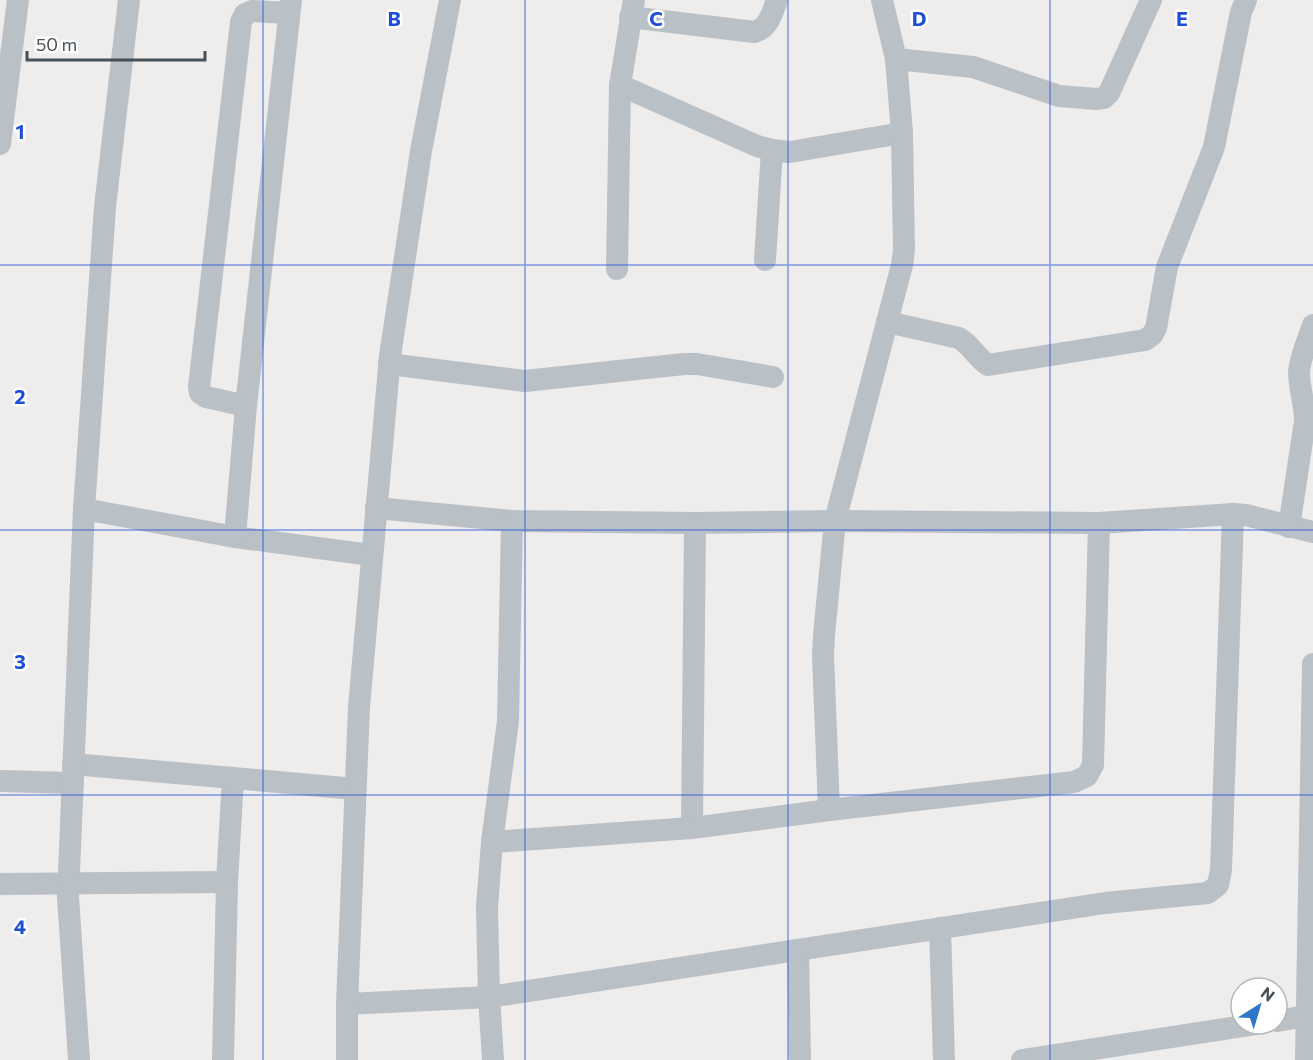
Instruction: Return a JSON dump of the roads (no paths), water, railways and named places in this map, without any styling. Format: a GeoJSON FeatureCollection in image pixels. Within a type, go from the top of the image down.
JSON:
{"type":"FeatureCollection","features":[{"type":"Feature","properties":{"kind":"street"},"geometry":{"type":"LineString","coordinates":[[0,144],[18,0]]}},
{"type":"Feature","properties":{"kind":"street"},"geometry":{"type":"LineString","coordinates":[[79,1060],[68,883],[84,509],[105,207],[129,0]]}},
{"type":"Feature","properties":{"kind":"street"},"geometry":{"type":"LineString","coordinates":[[347,1060],[347,1004],[359,707],[389,364],[421,151],[450,0]]}},
{"type":"Feature","properties":{"kind":"street"},"geometry":{"type":"LineString","coordinates":[[617,269],[620,85],[632,9],[754,32],[762,30],[768,23],[777,0]]}},
{"type":"Feature","properties":{"kind":"street"},"geometry":{"type":"LineString","coordinates":[[829,810],[823,655],[835,521],[904,250],[902,133],[896,59],[882,0]]}},
{"type":"Feature","properties":{"kind":"street"},"geometry":{"type":"LineString","coordinates":[[896,59],[973,67],[1059,96],[1104,98],[1109,93],[1151,0]]}},
{"type":"Feature","properties":{"kind":"street"},"geometry":{"type":"LineString","coordinates":[[887,322],[959,338],[965,341],[988,365],[1145,340],[1152,335],[1156,328],[1167,267],[1214,147],[1241,12],[1246,0]]}},
{"type":"Feature","properties":{"kind":"street"},"geometry":{"type":"LineString","coordinates":[[235,537],[246,406],[289,6],[252,11],[245,14],[241,21],[199,387],[200,393],[206,397],[246,406]]}},
{"type":"Feature","properties":{"kind":"street"},"geometry":{"type":"LineString","coordinates":[[620,85],[757,146],[772,150],[790,152],[902,133]]}},
{"type":"Feature","properties":{"kind":"street"},"geometry":{"type":"LineString","coordinates":[[765,260],[772,150]]}},
{"type":"Feature","properties":{"kind":"street"},"geometry":{"type":"LineString","coordinates":[[1289,527],[1305,421],[1299,373],[1313,325]]}},
{"type":"Feature","properties":{"kind":"street"},"geometry":{"type":"LineString","coordinates":[[389,364],[525,381],[684,364],[697,364],[773,377]]}},
{"type":"Feature","properties":{"kind":"street"},"geometry":{"type":"LineString","coordinates":[[376,508],[512,521],[695,523],[835,521],[1099,523],[1233,514],[1246,515],[1313,532]]}},
{"type":"Feature","properties":{"kind":"street"},"geometry":{"type":"LineString","coordinates":[[84,509],[235,537],[371,555]]}},
{"type":"Feature","properties":{"kind":"street"},"geometry":{"type":"LineString","coordinates":[[347,1004],[489,997],[1105,903],[1208,893],[1218,885],[1221,870],[1233,514]]}},
{"type":"Feature","properties":{"kind":"street"},"geometry":{"type":"LineString","coordinates":[[493,1060],[487,907],[492,842],[508,721],[512,521]]}},
{"type":"Feature","properties":{"kind":"street"},"geometry":{"type":"LineString","coordinates":[[692,828],[695,523]]}},
{"type":"Feature","properties":{"kind":"street"},"geometry":{"type":"LineString","coordinates":[[492,842],[692,828],[1074,782],[1087,776],[1093,765],[1099,523]]}},
{"type":"Feature","properties":{"kind":"street"},"geometry":{"type":"LineString","coordinates":[[1305,1060],[1313,664]]}},
{"type":"Feature","properties":{"kind":"street"},"geometry":{"type":"LineString","coordinates":[[0,781],[73,773],[233,778],[356,789]]}},
{"type":"Feature","properties":{"kind":"street"},"geometry":{"type":"LineString","coordinates":[[223,1060],[227,882],[233,778]]}},
{"type":"Feature","properties":{"kind":"street"},"geometry":{"type":"LineString","coordinates":[[0,884],[227,882]]}},
{"type":"Feature","properties":{"kind":"street"},"geometry":{"type":"LineString","coordinates":[[940,928],[944,1060]]}},
{"type":"Feature","properties":{"kind":"street"},"geometry":{"type":"LineString","coordinates":[[798,950],[800,1060]]}},
{"type":"Feature","properties":{"kind":"street"},"geometry":{"type":"LineString","coordinates":[[1289,1019],[1306,1016]]}},
{"type":"Feature","properties":{"kind":"street"},"geometry":{"type":"LineString","coordinates":[[1022,1060],[1163,1050],[1229,1032]]}}]}
